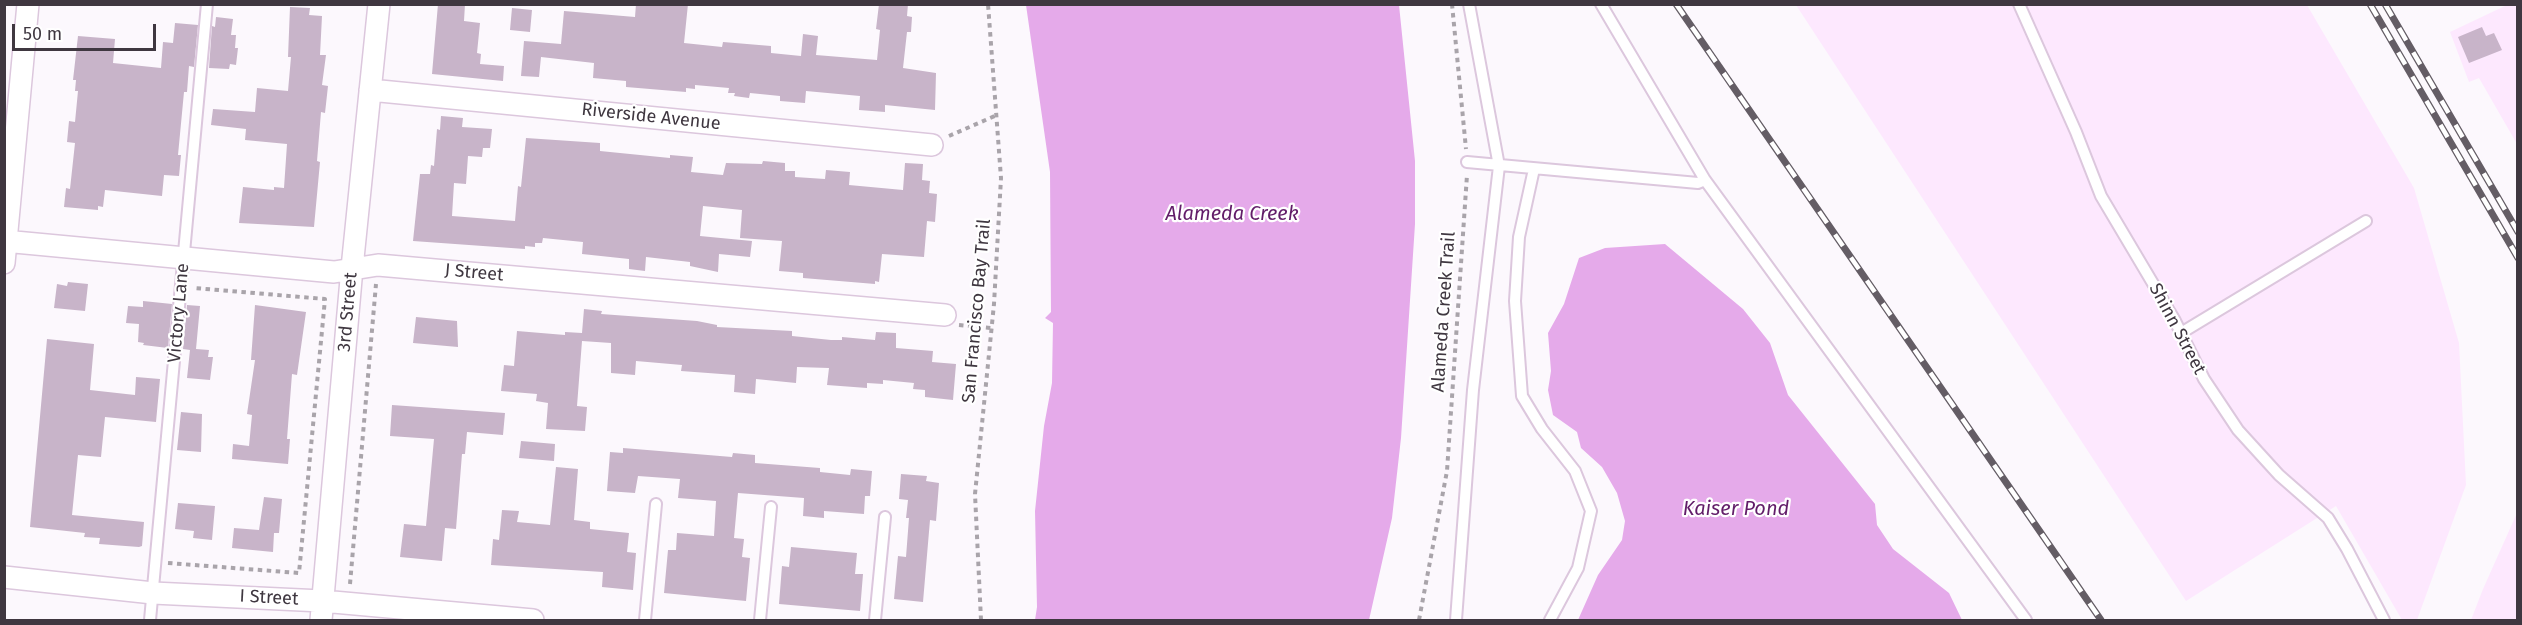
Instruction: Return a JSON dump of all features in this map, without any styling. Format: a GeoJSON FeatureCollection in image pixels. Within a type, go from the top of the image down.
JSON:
{"type":"FeatureCollection","features":[{"type":"Feature","properties":{"kind":"street"},"geometry":{"type":"LineString","coordinates":[[4,263],[28,4]]}},
{"type":"Feature","properties":{"kind":"street","name":"3rd Street"},"geometry":{"type":"LineString","coordinates":[[322,611],[352,268],[379,4]]}},
{"type":"Feature","properties":{"kind":"street","name":"Riverside Avenue"},"geometry":{"type":"LineString","coordinates":[[370,90],[932,145]]}},
{"type":"Feature","properties":{"kind":"street","name":"J Street"},"geometry":{"type":"LineString","coordinates":[[5,241],[334,272],[378,265],[945,315]]}},
{"type":"Feature","properties":{"kind":"street","name":"I Street"},"geometry":{"type":"LineString","coordinates":[[4,577],[322,611],[348,603],[533,621]]}},
{"type":"Feature","properties":{"kind":"lane","name":"Victory Lane"},"geometry":{"type":"LineString","coordinates":[[150,621],[207,4]]}},
{"type":"Feature","properties":{"kind":"lane"},"geometry":{"type":"LineString","coordinates":[[1456,621],[1473,390],[1499,166],[1469,4]]}},
{"type":"Feature","properties":{"kind":"lane"},"geometry":{"type":"LineString","coordinates":[[1601,4],[1705,180],[2026,621]]}},
{"type":"Feature","properties":{"kind":"lane","name":"Shinn Street"},"geometry":{"type":"LineString","coordinates":[[2019,4],[2076,132],[2101,196],[2181,333],[2204,380],[2238,430],[2279,475],[2328,518],[2348,549],[2384,621]]}},
{"type":"Feature","properties":{"kind":"lane"},"geometry":{"type":"LineString","coordinates":[[1467,162],[1698,183],[1705,180]]}},
{"type":"Feature","properties":{"kind":"lane"},"geometry":{"type":"LineString","coordinates":[[1534,169],[1519,237],[1515,301],[1522,396],[1542,429],[1575,471],[1591,511],[1578,568],[1550,621]]}},
{"type":"Feature","properties":{"kind":"lane"},"geometry":{"type":"LineString","coordinates":[[2181,333],[2366,221]]}},
{"type":"Feature","properties":{"kind":"lane"},"geometry":{"type":"LineString","coordinates":[[645,621],[656,504]]}},
{"type":"Feature","properties":{"kind":"lane"},"geometry":{"type":"LineString","coordinates":[[760,621],[771,507]]}},
{"type":"Feature","properties":{"kind":"lane"},"geometry":{"type":"LineString","coordinates":[[875,621],[885,518]]}},
{"type":"Feature","properties":{"kind":"path","name":"San Francisco Bay Trail"},"geometry":{"type":"LineString","coordinates":[[981,621],[975,494],[991,328],[1001,178],[988,4]]}},
{"type":"Feature","properties":{"kind":"path","name":"Alameda Creek Trail"},"geometry":{"type":"LineString","coordinates":[[1419,621],[1447,471],[1456,318],[1467,199],[1467,162],[1452,4]]}},
{"type":"Feature","properties":{"kind":"path"},"geometry":{"type":"LineString","coordinates":[[932,145],[998,115]]}},
{"type":"Feature","properties":{"kind":"path"},"geometry":{"type":"LineString","coordinates":[[348,603],[378,265]]}},
{"type":"Feature","properties":{"kind":"path"},"geometry":{"type":"LineString","coordinates":[[156,562],[299,573],[325,300],[181,287]]}},
{"type":"Feature","properties":{"kind":"path"},"geometry":{"type":"LineString","coordinates":[[945,315],[959,325],[991,328]]}},
{"type":"Feature","properties":{"kind":"shaded area"},"geometry":{"type":"Polygon","coordinates":[[[1796,5],[2307,5],[2414,188],[2459,343],[2466,485],[2417,620],[2402,620],[2336,506],[2186,601],[1796,5]]]}},
{"type":"Feature","properties":{"kind":"shaded area"},"geometry":{"type":"Polygon","coordinates":[[[2507,5],[2517,5],[2517,144],[2479,78],[2469,82],[2450,32],[2507,5]]]}},
{"type":"Feature","properties":{"kind":"shaded area"},"geometry":{"type":"Polygon","coordinates":[[[2517,513],[2517,620],[2471,620],[2483,589],[2517,513]]]}},
{"type":"Feature","properties":{"kind":"water","name":"Alameda Creek"},"geometry":{"type":"Polygon","coordinates":[[[1026,5],[1399,5],[1415,161],[1415,224],[1401,438],[1392,518],[1369,620],[1035,620],[1037,607],[1035,511],[1044,426],[1052,383],[1053,323],[1045,318],[1051,312],[1050,172],[1026,5]]]}},
{"type":"Feature","properties":{"kind":"water","name":"Kaiser Pond"},"geometry":{"type":"Polygon","coordinates":[[[1665,244],[1743,309],[1770,343],[1788,395],[1875,504],[1877,525],[1893,549],[1949,593],[1962,620],[1578,620],[1598,575],[1622,540],[1625,521],[1617,493],[1602,467],[1581,448],[1577,432],[1553,415],[1548,390],[1551,371],[1548,333],[1564,304],[1579,258],[1605,248],[1665,244]]]}},
{"type":"Feature","properties":{"kind":"building"},"geometry":{"type":"Polygon","coordinates":[[[438,4],[465,4],[464,21],[480,23],[477,53],[481,54],[480,64],[504,66],[503,81],[432,74],[438,4]]]}},
{"type":"Feature","properties":{"kind":"building"},"geometry":{"type":"Polygon","coordinates":[[[636,4],[688,4],[684,43],[722,47],[723,42],[771,46],[771,53],[801,56],[803,34],[818,36],[816,55],[877,60],[880,30],[876,29],[879,4],[908,4],[907,16],[912,17],[911,32],[907,32],[903,68],[936,73],[935,110],[885,105],[885,112],[859,110],[860,96],[806,91],[805,103],[780,101],[780,96],[750,93],[749,98],[734,96],[735,93],[728,93],[729,88],[695,85],[695,89],[686,88],[686,92],[626,87],[626,81],[593,78],[594,63],[541,57],[539,77],[521,76],[524,41],[561,44],[564,11],[635,17],[636,4]]]}},
{"type":"Feature","properties":{"kind":"building"},"geometry":{"type":"Polygon","coordinates":[[[290,7],[310,8],[309,15],[322,16],[320,55],[326,55],[322,85],[328,86],[325,113],[321,112],[317,161],[320,162],[314,227],[239,223],[243,187],[274,190],[274,187],[284,188],[287,144],[245,140],[246,129],[211,125],[213,109],[255,112],[257,88],[288,91],[291,57],[288,57],[290,7]]]}},
{"type":"Feature","properties":{"kind":"building"},"geometry":{"type":"Polygon","coordinates":[[[512,8],[532,10],[530,32],[510,30],[512,8]]]}},
{"type":"Feature","properties":{"kind":"building"},"geometry":{"type":"Polygon","coordinates":[[[216,17],[233,19],[231,35],[236,35],[235,48],[238,48],[236,65],[230,64],[229,69],[209,68],[212,26],[215,27],[216,17]]]}},
{"type":"Feature","properties":{"kind":"building"},"geometry":{"type":"Polygon","coordinates":[[[175,23],[198,25],[194,67],[189,66],[187,92],[184,92],[178,155],[181,155],[179,176],[164,175],[162,196],[105,190],[103,207],[98,206],[98,210],[64,207],[66,188],[70,189],[75,143],[67,142],[69,121],[75,122],[78,91],[75,91],[76,80],[73,80],[78,36],[115,39],[113,63],[161,68],[163,42],[173,43],[175,23]]]}},
{"type":"Feature","properties":{"kind":"building"},"geometry":{"type":"Polygon","coordinates":[[[2482,27],[2486,36],[2494,33],[2502,50],[2469,63],[2458,37],[2482,27]]]}},
{"type":"Feature","properties":{"kind":"building"},"geometry":{"type":"Polygon","coordinates":[[[441,116],[463,118],[462,127],[492,129],[490,148],[483,148],[482,157],[468,156],[466,184],[454,183],[452,216],[515,221],[526,138],[600,143],[600,151],[670,158],[670,155],[693,157],[691,172],[723,175],[726,163],[762,164],[763,161],[785,163],[785,171],[795,171],[795,177],[825,179],[826,170],[850,172],[849,185],[903,190],[905,163],[923,164],[922,180],[930,181],[929,193],[937,194],[935,222],[927,221],[924,257],[882,254],[879,282],[875,281],[875,284],[803,278],[803,273],[779,271],[782,241],[740,238],[742,210],[703,206],[700,236],[752,241],[750,257],[719,254],[718,272],[690,266],[690,262],[646,257],[645,271],[629,269],[629,259],[582,254],[583,242],[543,238],[542,243],[535,243],[535,247],[525,246],[525,249],[413,241],[420,174],[430,174],[431,165],[434,166],[437,129],[440,130],[441,116]]]}},
{"type":"Feature","properties":{"kind":"building"},"geometry":{"type":"Polygon","coordinates":[[[68,282],[88,284],[85,311],[54,308],[57,284],[67,286],[68,282]]]}},
{"type":"Feature","properties":{"kind":"building"},"geometry":{"type":"Polygon","coordinates":[[[143,301],[172,304],[168,348],[143,345],[144,343],[138,342],[139,324],[126,323],[128,306],[143,307],[143,301]]]}},
{"type":"Feature","properties":{"kind":"building"},"geometry":{"type":"Polygon","coordinates":[[[187,305],[200,306],[196,349],[209,350],[208,357],[213,357],[210,380],[187,378],[190,350],[183,349],[187,305]]]}},
{"type":"Feature","properties":{"kind":"building"},"geometry":{"type":"Polygon","coordinates":[[[255,305],[306,312],[297,375],[292,374],[287,439],[290,439],[288,464],[232,459],[233,444],[249,446],[252,415],[247,414],[255,360],[251,360],[255,305]]]}},
{"type":"Feature","properties":{"kind":"building"},"geometry":{"type":"Polygon","coordinates":[[[584,309],[602,311],[601,314],[697,321],[717,325],[717,327],[792,331],[792,336],[831,340],[842,340],[842,337],[875,340],[876,332],[896,333],[896,348],[933,351],[932,362],[956,364],[953,400],[925,397],[925,390],[913,389],[914,383],[883,380],[883,384],[867,383],[867,388],[827,385],[829,368],[797,367],[796,383],[756,379],[755,394],[734,392],[735,375],[681,371],[682,365],[636,361],[635,375],[611,373],[611,343],[582,341],[577,406],[587,407],[585,431],[546,429],[548,403],[536,401],[537,394],[501,391],[504,365],[514,366],[517,331],[565,335],[565,332],[582,333],[584,309]]]}},
{"type":"Feature","properties":{"kind":"building"},"geometry":{"type":"Polygon","coordinates":[[[416,317],[457,321],[458,347],[413,343],[416,317]]]}},
{"type":"Feature","properties":{"kind":"building"},"geometry":{"type":"Polygon","coordinates":[[[47,339],[94,344],[90,390],[135,395],[136,377],[160,379],[156,422],[105,417],[101,457],[78,455],[72,515],[144,522],[142,546],[99,544],[100,538],[84,537],[85,533],[30,527],[47,339]]]}},
{"type":"Feature","properties":{"kind":"building"},"geometry":{"type":"Polygon","coordinates":[[[392,405],[505,413],[503,435],[467,432],[465,454],[462,454],[456,529],[445,528],[442,561],[400,557],[404,524],[426,526],[434,439],[390,436],[392,405]]]}},
{"type":"Feature","properties":{"kind":"building"},"geometry":{"type":"Polygon","coordinates":[[[181,412],[202,414],[201,452],[177,450],[181,412]]]}},
{"type":"Feature","properties":{"kind":"building"},"geometry":{"type":"Polygon","coordinates":[[[521,441],[555,444],[554,461],[519,458],[521,441]]]}},
{"type":"Feature","properties":{"kind":"building"},"geometry":{"type":"Polygon","coordinates":[[[623,448],[732,457],[733,453],[755,455],[755,463],[820,468],[820,472],[850,475],[851,469],[872,471],[870,496],[865,496],[864,514],[824,511],[824,518],[803,516],[804,498],[738,493],[734,538],[744,539],[742,557],[750,558],[746,601],[664,593],[668,550],[676,550],[677,533],[714,536],[716,501],[678,498],[680,479],[638,476],[635,493],[607,491],[610,452],[623,453],[623,448]]]}},
{"type":"Feature","properties":{"kind":"building"},"geometry":{"type":"Polygon","coordinates":[[[556,467],[578,469],[574,520],[590,522],[590,529],[629,533],[627,552],[636,553],[633,590],[602,587],[603,572],[491,565],[493,539],[499,540],[502,510],[519,511],[517,522],[550,525],[556,467]]]}},
{"type":"Feature","properties":{"kind":"building"},"geometry":{"type":"Polygon","coordinates":[[[901,474],[927,476],[926,481],[939,483],[936,521],[930,520],[923,602],[894,599],[898,556],[906,557],[909,518],[906,518],[908,500],[899,499],[901,474]]]}},
{"type":"Feature","properties":{"kind":"building"},"geometry":{"type":"Polygon","coordinates":[[[264,497],[282,499],[279,533],[274,533],[273,552],[232,548],[234,528],[259,530],[264,497]]]}},
{"type":"Feature","properties":{"kind":"building"},"geometry":{"type":"Polygon","coordinates":[[[178,503],[215,506],[212,540],[193,538],[194,531],[175,529],[178,503]]]}},
{"type":"Feature","properties":{"kind":"building"},"geometry":{"type":"Polygon","coordinates":[[[791,547],[857,553],[855,574],[863,574],[860,611],[779,604],[782,566],[789,567],[791,547]]]}},
{"type":"Feature","properties":{"kind":"railway"},"geometry":{"type":"LineString","coordinates":[[1676,4],[2101,620]]}},
{"type":"Feature","properties":{"kind":"railway"},"geometry":{"type":"LineString","coordinates":[[2370,4],[2518,258]]}},
{"type":"Feature","properties":{"kind":"railway"},"geometry":{"type":"LineString","coordinates":[[2385,4],[2518,232]]}}]}
